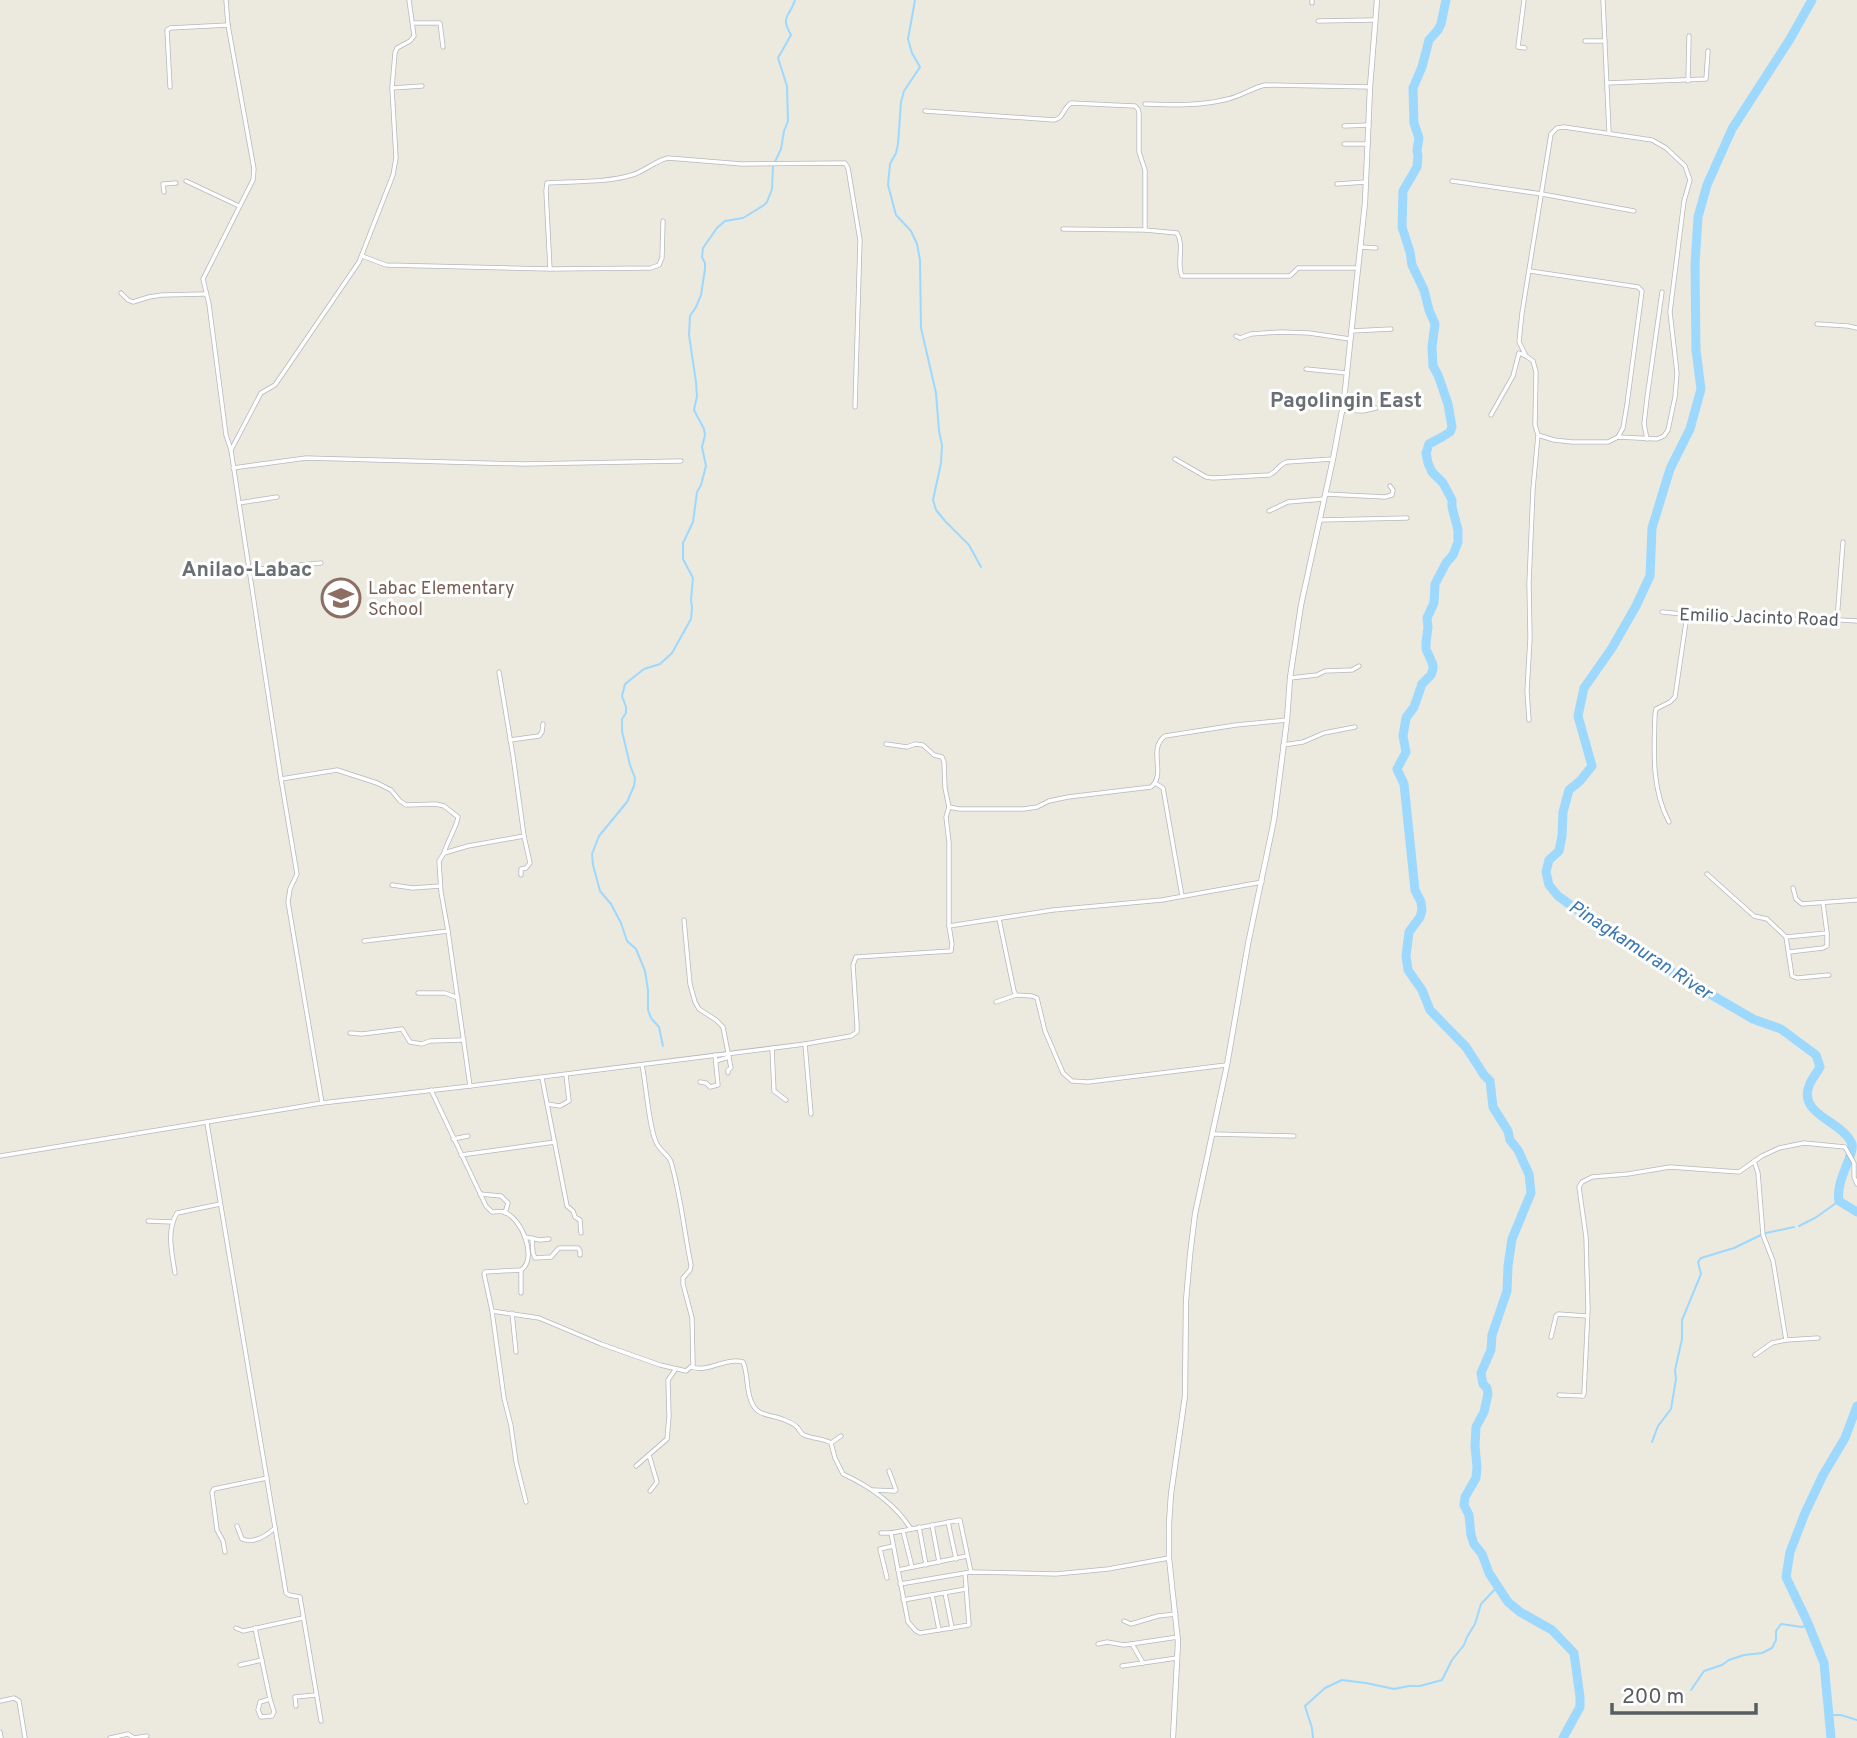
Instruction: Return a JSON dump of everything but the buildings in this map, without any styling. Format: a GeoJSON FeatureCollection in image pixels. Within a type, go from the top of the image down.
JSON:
{"type":"FeatureCollection","features":[{"type":"Feature","properties":{"kind":"street"},"geometry":{"type":"LineString","coordinates":[[198,294],[253,180],[254,169],[228,25],[226,0]]}},
{"type":"Feature","properties":{"kind":"street"},"geometry":{"type":"LineString","coordinates":[[231,450],[261,393],[275,385],[362,256],[397,158],[392,88],[397,48],[413,39],[409,0]]}},
{"type":"Feature","properties":{"kind":"street"},"geometry":{"type":"LineString","coordinates":[[1173,1738],[1178,1637],[1169,1558],[1169,1523],[1185,1396],[1186,1301],[1190,1255],[1195,1214],[1274,820],[1301,605],[1342,410],[1366,183],[1377,0]]}},
{"type":"Feature","properties":{"kind":"street"},"geometry":{"type":"LineString","coordinates":[[1524,0],[1518,47],[1525,48]]}},
{"type":"Feature","properties":{"kind":"street"},"geometry":{"type":"LineString","coordinates":[[1603,0],[1609,132]]}},
{"type":"Feature","properties":{"kind":"street"},"geometry":{"type":"LineString","coordinates":[[1318,21],[1375,20]]}},
{"type":"Feature","properties":{"kind":"street"},"geometry":{"type":"LineString","coordinates":[[413,23],[440,23],[443,47]]}},
{"type":"Feature","properties":{"kind":"street"},"geometry":{"type":"LineString","coordinates":[[170,87],[167,30],[228,25]]}},
{"type":"Feature","properties":{"kind":"street"},"geometry":{"type":"LineString","coordinates":[[1688,80],[1689,36]]}},
{"type":"Feature","properties":{"kind":"street"},"geometry":{"type":"LineString","coordinates":[[1585,41],[1605,41]]}},
{"type":"Feature","properties":{"kind":"street"},"geometry":{"type":"LineString","coordinates":[[1607,83],[1706,79],[1708,51]]}},
{"type":"Feature","properties":{"kind":"street"},"geometry":{"type":"LineString","coordinates":[[1144,104],[1181,106],[1232,99],[1265,85],[1370,87]]}},
{"type":"Feature","properties":{"kind":"street"},"geometry":{"type":"LineString","coordinates":[[392,88],[422,86]]}},
{"type":"Feature","properties":{"kind":"street"},"geometry":{"type":"LineString","coordinates":[[925,111],[1054,120],[1062,116],[1071,103],[1135,106],[1139,113],[1139,152],[1146,170],[1145,230]]}},
{"type":"Feature","properties":{"kind":"street"},"geometry":{"type":"LineString","coordinates":[[1344,126],[1369,125]]}},
{"type":"Feature","properties":{"kind":"street"},"geometry":{"type":"LineString","coordinates":[[1525,356],[1519,342],[1522,313],[1551,134],[1557,128],[1564,127],[1652,139],[1685,166],[1690,180],[1684,201],[1670,312],[1677,373],[1668,430],[1664,436],[1647,440],[1618,438],[1608,442],[1572,442],[1538,435]]}},
{"type":"Feature","properties":{"kind":"street"},"geometry":{"type":"LineString","coordinates":[[1344,144],[1368,144]]}},
{"type":"Feature","properties":{"kind":"street"},"geometry":{"type":"LineString","coordinates":[[550,269],[547,183],[611,179],[634,174],[668,158],[769,164],[845,163],[860,240],[855,407]]}},
{"type":"Feature","properties":{"kind":"street"},"geometry":{"type":"LineString","coordinates":[[186,181],[239,206]]}},
{"type":"Feature","properties":{"kind":"street"},"geometry":{"type":"LineString","coordinates":[[1452,181],[1634,211]]}},
{"type":"Feature","properties":{"kind":"street"},"geometry":{"type":"LineString","coordinates":[[164,192],[163,184],[176,183]]}},
{"type":"Feature","properties":{"kind":"street"},"geometry":{"type":"LineString","coordinates":[[1337,184],[1366,183]]}},
{"type":"Feature","properties":{"kind":"street"},"geometry":{"type":"LineString","coordinates":[[362,256],[386,265],[550,269],[651,268],[659,265],[662,258],[663,221]]}},
{"type":"Feature","properties":{"kind":"street"},"geometry":{"type":"LineString","coordinates":[[1063,229],[1177,233],[1181,243],[1182,276],[1290,276],[1298,268],[1357,268]]}},
{"type":"Feature","properties":{"kind":"street"},"geometry":{"type":"LineString","coordinates":[[1359,247],[1376,248]]}},
{"type":"Feature","properties":{"kind":"street"},"geometry":{"type":"LineString","coordinates":[[1530,271],[1638,287],[1642,291],[1627,404],[1623,428],[1618,438]]}},
{"type":"Feature","properties":{"kind":"street"},"geometry":{"type":"LineString","coordinates":[[203,279],[297,874],[290,888],[288,902],[322,1103]]}},
{"type":"Feature","properties":{"kind":"street"},"geometry":{"type":"LineString","coordinates":[[1647,440],[1644,424],[1662,292]]}},
{"type":"Feature","properties":{"kind":"street"},"geometry":{"type":"LineString","coordinates":[[121,293],[134,302],[162,295],[206,294]]}},
{"type":"Feature","properties":{"kind":"street"},"geometry":{"type":"LineString","coordinates":[[1817,324],[1857,328]]}},
{"type":"Feature","properties":{"kind":"street"},"geometry":{"type":"LineString","coordinates":[[1351,331],[1391,330]]}},
{"type":"Feature","properties":{"kind":"street"},"geometry":{"type":"LineString","coordinates":[[1236,336],[1240,338],[1251,334],[1281,332],[1350,339]]}},
{"type":"Feature","properties":{"kind":"street"},"geometry":{"type":"LineString","coordinates":[[1491,415],[1513,376],[1519,353],[1533,361],[1536,372],[1535,425],[1538,435],[1529,583],[1529,720]]}},
{"type":"Feature","properties":{"kind":"street"},"geometry":{"type":"LineString","coordinates":[[1306,369],[1347,373]]}},
{"type":"Feature","properties":{"kind":"street"},"geometry":{"type":"LineString","coordinates":[[1342,410],[1363,411],[1376,408]]}},
{"type":"Feature","properties":{"kind":"street"},"geometry":{"type":"LineString","coordinates":[[233,468],[306,458],[523,464],[681,461]]}},
{"type":"Feature","properties":{"kind":"street"},"geometry":{"type":"LineString","coordinates":[[1175,459],[1206,477],[1213,478],[1269,475],[1287,462],[1333,459]]}},
{"type":"Feature","properties":{"kind":"street"},"geometry":{"type":"LineString","coordinates":[[1269,511],[1294,501],[1325,496],[1385,497],[1392,495],[1393,489],[1390,486]]}},
{"type":"Feature","properties":{"kind":"street"},"geometry":{"type":"LineString","coordinates":[[239,503],[277,497]]}},
{"type":"Feature","properties":{"kind":"street"},"geometry":{"type":"LineString","coordinates":[[1320,520],[1407,518]]}},
{"type":"Feature","properties":{"kind":"street"},"geometry":{"type":"LineString","coordinates":[[1838,620],[1843,542]]}},
{"type":"Feature","properties":{"kind":"street"},"geometry":{"type":"LineString","coordinates":[[249,570],[321,563]]}},
{"type":"Feature","properties":{"kind":"street","name":"Emilio Jacinto Road"},"geometry":{"type":"LineString","coordinates":[[1662,612],[1765,621],[1824,618],[1857,621]]}},
{"type":"Feature","properties":{"kind":"street"},"geometry":{"type":"LineString","coordinates":[[1669,822],[1661,808],[1654,771],[1655,714],[1656,709],[1675,697],[1687,615]]}},
{"type":"Feature","properties":{"kind":"street"},"geometry":{"type":"LineString","coordinates":[[1290,678],[1317,675],[1325,671],[1352,670],[1359,666]]}},
{"type":"Feature","properties":{"kind":"street"},"geometry":{"type":"LineString","coordinates":[[499,672],[530,863],[521,869],[521,875]]}},
{"type":"Feature","properties":{"kind":"street"},"geometry":{"type":"LineString","coordinates":[[949,807],[1024,809],[1058,799],[1151,787],[1158,778],[1157,746],[1159,740],[1165,736],[1287,720]]}},
{"type":"Feature","properties":{"kind":"street"},"geometry":{"type":"LineString","coordinates":[[510,740],[538,736],[542,732],[543,724]]}},
{"type":"Feature","properties":{"kind":"street"},"geometry":{"type":"LineString","coordinates":[[1283,745],[1355,727]]}},
{"type":"Feature","properties":{"kind":"street"},"geometry":{"type":"LineString","coordinates":[[0,1156],[322,1103],[729,1055],[851,1036],[857,1032],[853,965],[856,957],[951,951],[952,944],[949,926],[949,842],[946,817],[949,807],[944,762],[942,757],[934,755],[923,745],[907,747],[886,744]]}},
{"type":"Feature","properties":{"kind":"street"},"geometry":{"type":"LineString","coordinates":[[281,779],[337,770],[391,790],[400,802],[406,805],[436,804],[444,806],[458,817],[439,861],[440,886],[470,1086]]}},
{"type":"Feature","properties":{"kind":"street"},"geometry":{"type":"LineString","coordinates":[[1155,783],[1163,788],[1182,896]]}},
{"type":"Feature","properties":{"kind":"street"},"geometry":{"type":"LineString","coordinates":[[444,853],[524,836]]}},
{"type":"Feature","properties":{"kind":"street"},"geometry":{"type":"LineString","coordinates":[[1707,874],[1754,916],[1767,919],[1786,937],[1791,973],[1794,977],[1829,975]]}},
{"type":"Feature","properties":{"kind":"street"},"geometry":{"type":"LineString","coordinates":[[949,926],[1053,910],[1162,900],[1262,882]]}},
{"type":"Feature","properties":{"kind":"street"},"geometry":{"type":"LineString","coordinates":[[392,885],[413,888],[440,886]]}},
{"type":"Feature","properties":{"kind":"street"},"geometry":{"type":"LineString","coordinates":[[1793,888],[1796,899],[1802,904],[1857,900]]}},
{"type":"Feature","properties":{"kind":"street"},"geometry":{"type":"LineString","coordinates":[[1788,952],[1827,946],[1823,903]]}},
{"type":"Feature","properties":{"kind":"street"},"geometry":{"type":"LineString","coordinates":[[999,919],[1016,995]]}},
{"type":"Feature","properties":{"kind":"street"},"geometry":{"type":"LineString","coordinates":[[684,920],[690,984],[695,1002],[699,1009],[723,1027],[731,1068],[728,1073]]}},
{"type":"Feature","properties":{"kind":"street"},"geometry":{"type":"LineString","coordinates":[[364,941],[448,931]]}},
{"type":"Feature","properties":{"kind":"street"},"geometry":{"type":"LineString","coordinates":[[1786,937],[1827,933]]}},
{"type":"Feature","properties":{"kind":"street"},"geometry":{"type":"LineString","coordinates":[[418,993],[445,993],[458,998]]}},
{"type":"Feature","properties":{"kind":"street"},"geometry":{"type":"LineString","coordinates":[[996,1002],[1016,995],[1037,998],[1050,1044],[1063,1073],[1072,1081],[1088,1082],[1227,1065]]}},
{"type":"Feature","properties":{"kind":"street"},"geometry":{"type":"LineString","coordinates":[[351,1033],[402,1029],[410,1042],[422,1044],[428,1041],[464,1040]]}},
{"type":"Feature","properties":{"kind":"street"},"geometry":{"type":"LineString","coordinates":[[805,1044],[811,1114]]}},
{"type":"Feature","properties":{"kind":"street"},"geometry":{"type":"LineString","coordinates":[[772,1048],[774,1091],[786,1100]]}},
{"type":"Feature","properties":{"kind":"street"},"geometry":{"type":"LineString","coordinates":[[700,1082],[710,1087],[718,1084],[715,1055]]}},
{"type":"Feature","properties":{"kind":"street"},"geometry":{"type":"LineString","coordinates":[[716,1061],[729,1055]]}},
{"type":"Feature","properties":{"kind":"street"},"geometry":{"type":"LineString","coordinates":[[492,1311],[539,1318],[601,1344],[675,1370],[686,1371],[691,1367],[692,1318],[682,1284],[691,1265],[682,1222],[682,1204],[671,1162],[656,1143],[642,1065]]}},
{"type":"Feature","properties":{"kind":"street"},"geometry":{"type":"LineString","coordinates":[[547,1104],[560,1106],[569,1101],[566,1075]]}},
{"type":"Feature","properties":{"kind":"street"},"geometry":{"type":"LineString","coordinates":[[542,1078],[567,1206],[580,1220],[581,1233]]}},
{"type":"Feature","properties":{"kind":"street"},"geometry":{"type":"LineString","coordinates":[[431,1090],[490,1212],[505,1213],[519,1224],[525,1237],[527,1266],[522,1270],[484,1274],[504,1398],[526,1502]]}},
{"type":"Feature","properties":{"kind":"street"},"geometry":{"type":"LineString","coordinates":[[207,1123],[286,1592],[300,1597],[321,1721]]}},
{"type":"Feature","properties":{"kind":"street"},"geometry":{"type":"LineString","coordinates":[[1213,1134],[1294,1136]]}},
{"type":"Feature","properties":{"kind":"street"},"geometry":{"type":"LineString","coordinates":[[453,1139],[468,1136]]}},
{"type":"Feature","properties":{"kind":"street"},"geometry":{"type":"LineString","coordinates":[[461,1155],[555,1142]]}},
{"type":"Feature","properties":{"kind":"street"},"geometry":{"type":"LineString","coordinates":[[1559,1395],[1584,1394],[1587,1317],[1586,1237],[1579,1187],[1582,1182],[1592,1177],[1670,1167],[1739,1172],[1779,1148],[1804,1143],[1845,1147],[1854,1163],[1857,1184]]}},
{"type":"Feature","properties":{"kind":"street"},"geometry":{"type":"LineString","coordinates":[[1754,1161],[1758,1173],[1760,1222],[1773,1261],[1786,1340]]}},
{"type":"Feature","properties":{"kind":"street"},"geometry":{"type":"LineString","coordinates":[[480,1194],[501,1196],[508,1203],[505,1213]]}},
{"type":"Feature","properties":{"kind":"street"},"geometry":{"type":"LineString","coordinates":[[175,1273],[170,1237],[172,1222],[177,1213],[220,1204]]}},
{"type":"Feature","properties":{"kind":"street"},"geometry":{"type":"LineString","coordinates":[[148,1221],[172,1222]]}},
{"type":"Feature","properties":{"kind":"street"},"geometry":{"type":"LineString","coordinates":[[525,1237],[549,1239]]}},
{"type":"Feature","properties":{"kind":"street"},"geometry":{"type":"LineString","coordinates":[[532,1238],[535,1258],[551,1257],[562,1247],[578,1248],[580,1255]]}},
{"type":"Feature","properties":{"kind":"street"},"geometry":{"type":"LineString","coordinates":[[521,1293],[522,1270]]}},
{"type":"Feature","properties":{"kind":"street"},"geometry":{"type":"LineString","coordinates":[[512,1313],[516,1352]]}},
{"type":"Feature","properties":{"kind":"street"},"geometry":{"type":"LineString","coordinates":[[1551,1337],[1558,1314],[1587,1317]]}},
{"type":"Feature","properties":{"kind":"street"},"geometry":{"type":"LineString","coordinates":[[1755,1355],[1772,1343],[1818,1338]]}},
{"type":"Feature","properties":{"kind":"street"},"geometry":{"type":"LineString","coordinates":[[691,1367],[700,1370],[735,1360],[743,1362],[756,1409],[794,1425],[804,1435],[831,1443],[843,1474],[858,1480],[896,1509],[911,1529]]}},
{"type":"Feature","properties":{"kind":"street"},"geometry":{"type":"LineString","coordinates":[[636,1466],[667,1439],[670,1416],[668,1380],[675,1370]]}},
{"type":"Feature","properties":{"kind":"street"},"geometry":{"type":"LineString","coordinates":[[831,1443],[841,1436]]}},
{"type":"Feature","properties":{"kind":"street"},"geometry":{"type":"LineString","coordinates":[[649,1455],[657,1478],[656,1485],[650,1492]]}},
{"type":"Feature","properties":{"kind":"street"},"geometry":{"type":"LineString","coordinates":[[871,1490],[896,1490],[889,1471]]}},
{"type":"Feature","properties":{"kind":"street"},"geometry":{"type":"LineString","coordinates":[[225,1552],[217,1530],[212,1492],[214,1489],[267,1478]]}},
{"type":"Feature","properties":{"kind":"street"},"geometry":{"type":"LineString","coordinates":[[881,1533],[960,1520],[971,1572]]}},
{"type":"Feature","properties":{"kind":"street"},"geometry":{"type":"LineString","coordinates":[[948,1522],[956,1559]]}},
{"type":"Feature","properties":{"kind":"street"},"geometry":{"type":"LineString","coordinates":[[237,1525],[242,1539],[246,1541],[264,1537],[275,1528]]}},
{"type":"Feature","properties":{"kind":"street"},"geometry":{"type":"LineString","coordinates":[[932,1525],[939,1562]]}},
{"type":"Feature","properties":{"kind":"street"},"geometry":{"type":"LineString","coordinates":[[919,1527],[926,1564]]}},
{"type":"Feature","properties":{"kind":"street"},"geometry":{"type":"LineString","coordinates":[[903,1531],[912,1567]]}},
{"type":"Feature","properties":{"kind":"street"},"geometry":{"type":"LineString","coordinates":[[891,1533],[908,1622],[916,1631],[920,1633],[970,1624],[965,1573]]}},
{"type":"Feature","properties":{"kind":"street"},"geometry":{"type":"LineString","coordinates":[[887,1578],[880,1549],[893,1546]]}},
{"type":"Feature","properties":{"kind":"street"},"geometry":{"type":"LineString","coordinates":[[898,1570],[967,1556]]}},
{"type":"Feature","properties":{"kind":"street"},"geometry":{"type":"LineString","coordinates":[[900,1584],[971,1572],[1056,1574],[1108,1569],[1169,1558]]}},
{"type":"Feature","properties":{"kind":"street"},"geometry":{"type":"LineString","coordinates":[[903,1600],[966,1589]]}},
{"type":"Feature","properties":{"kind":"street"},"geometry":{"type":"LineString","coordinates":[[945,1593],[952,1628]]}},
{"type":"Feature","properties":{"kind":"street"},"geometry":{"type":"LineString","coordinates":[[932,1595],[939,1630]]}},
{"type":"Feature","properties":{"kind":"street"},"geometry":{"type":"LineString","coordinates":[[1124,1621],[1131,1624],[1176,1614]]}},
{"type":"Feature","properties":{"kind":"street"},"geometry":{"type":"LineString","coordinates":[[236,1628],[243,1631],[303,1618]]}},
{"type":"Feature","properties":{"kind":"street"},"geometry":{"type":"LineString","coordinates":[[256,1628],[262,1660],[270,1699],[273,1715],[261,1717],[258,1710],[260,1702],[270,1699]]}},
{"type":"Feature","properties":{"kind":"street"},"geometry":{"type":"LineString","coordinates":[[1098,1644],[1132,1644],[1178,1637]]}},
{"type":"Feature","properties":{"kind":"street"},"geometry":{"type":"LineString","coordinates":[[1132,1644],[1143,1663]]}},
{"type":"Feature","properties":{"kind":"street"},"geometry":{"type":"LineString","coordinates":[[1122,1666],[1177,1658]]}},
{"type":"Feature","properties":{"kind":"street"},"geometry":{"type":"LineString","coordinates":[[240,1665],[262,1660]]}},
{"type":"Feature","properties":{"kind":"street"},"geometry":{"type":"LineString","coordinates":[[296,1706],[295,1698],[316,1695]]}},
{"type":"Feature","properties":{"kind":"street"},"geometry":{"type":"LineString","coordinates":[[0,1701],[17,1699],[25,1738]]}},
{"type":"Feature","properties":{"kind":"street"},"geometry":{"type":"LineString","coordinates":[[0,1732],[1,1738]]}},
{"type":"Feature","properties":{"kind":"street"},"geometry":{"type":"LineString","coordinates":[[110,1738],[128,1734],[134,1738],[147,1736]]}},
{"type":"Feature","properties":{"kind":"waterway"},"geometry":{"type":"LineString","coordinates":[[663,1046],[659,1027],[648,1010],[645,971],[636,949],[627,941],[611,904],[600,891],[592,854],[599,836],[627,802],[634,786],[635,778],[622,731],[622,719],[626,713],[622,696],[625,684],[644,669],[660,664],[672,653],[691,619],[693,578],[683,559],[683,543],[693,522],[697,492],[706,466],[702,447],[704,429],[694,410],[697,396],[689,335],[690,316],[701,295],[705,269],[703,248],[725,221],[743,218],[764,205],[772,189],[773,166],[781,149],[788,121],[787,86],[778,58],[791,35],[786,20],[795,0]]}},
{"type":"Feature","properties":{"kind":"waterway"},"geometry":{"type":"LineString","coordinates":[[915,0],[908,39],[920,67],[904,91],[901,102],[898,144],[890,164],[888,185],[896,215],[911,231],[920,260],[921,328],[936,393],[942,445],[933,500],[936,510],[969,545],[981,567]]}},
{"type":"Feature","properties":{"kind":"waterway"},"geometry":{"type":"LineString","coordinates":[[1446,0],[1441,24],[1429,40],[1413,88],[1414,123],[1419,138],[1417,167],[1403,191],[1402,227],[1412,265],[1424,290],[1435,324],[1433,366],[1448,404],[1452,427],[1450,432],[1429,444],[1426,453],[1432,472],[1443,483],[1452,500],[1458,530],[1458,542],[1435,584],[1434,603],[1427,618],[1426,649],[1433,669],[1422,684],[1414,707],[1406,718],[1403,736],[1406,752],[1397,769],[1404,784],[1415,890],[1422,910],[1409,932],[1406,956],[1408,970],[1422,990],[1430,1010],[1466,1047],[1490,1081],[1493,1107],[1529,1174],[1531,1193],[1512,1239],[1507,1291],[1492,1335],[1491,1350],[1481,1373],[1488,1394],[1484,1412],[1476,1427],[1476,1478],[1465,1497],[1464,1505],[1469,1515],[1474,1544],[1508,1602],[1552,1630],[1574,1653],[1580,1707],[1563,1738]]}},
{"type":"Feature","properties":{"kind":"waterway","name":"Pinagkamuran River"},"geometry":{"type":"LineString","coordinates":[[1812,0],[1732,129],[1707,185],[1698,217],[1695,264],[1696,350],[1701,389],[1690,429],[1670,469],[1652,528],[1650,576],[1612,648],[1584,688],[1578,716],[1592,766],[1569,790],[1563,812],[1559,851],[1549,860],[1546,872],[1549,885],[1558,896],[1579,911],[1601,922],[1672,972],[1753,1019],[1781,1029],[1816,1055],[1820,1067],[1810,1083],[1807,1096],[1815,1111],[1840,1129],[1852,1144],[1840,1185],[1839,1201],[1857,1212]]}},
{"type":"Feature","properties":{"kind":"waterway"},"geometry":{"type":"LineString","coordinates":[[1799,1226],[1839,1201]]}},
{"type":"Feature","properties":{"kind":"waterway"},"geometry":{"type":"LineString","coordinates":[[1766,1233],[1794,1227]]}},
{"type":"Feature","properties":{"kind":"waterway"},"geometry":{"type":"LineString","coordinates":[[1652,1442],[1658,1426],[1671,1409],[1675,1370],[1682,1339],[1682,1320],[1701,1274],[1698,1262],[1701,1258],[1734,1248],[1761,1235]]}},
{"type":"Feature","properties":{"kind":"waterway","name":"Pinagkamuran River"},"geometry":{"type":"LineString","coordinates":[[1831,1738],[1824,1663],[1786,1577],[1790,1552],[1805,1513],[1845,1438],[1857,1406]]}},
{"type":"Feature","properties":{"kind":"waterway"},"geometry":{"type":"LineString","coordinates":[[1313,1738],[1305,1706],[1325,1688],[1342,1680],[1394,1689],[1442,1680],[1475,1624],[1481,1604],[1498,1586]]}},
{"type":"Feature","properties":{"kind":"waterway"},"geometry":{"type":"LineString","coordinates":[[1691,1690],[1704,1671],[1729,1660],[1762,1653],[1772,1648],[1776,1631],[1781,1624],[1802,1627],[1809,1624]]}},
{"type":"Feature","properties":{"kind":"waterway"},"geometry":{"type":"LineString","coordinates":[[1830,1715],[1857,1720]]}},
{"type":"Feature","properties":{"kind":"place","name":"Labac Elementary School"},"geometry":{"type":"Point","coordinates":[341,598]}},
{"type":"Feature","properties":{"kind":"district","name":"Pagolingin East"},"geometry":{"type":"Point","coordinates":[1346,400]}},
{"type":"Feature","properties":{"kind":"district","name":"Anilao-Labac"},"geometry":{"type":"Point","coordinates":[247,569]}}]}
